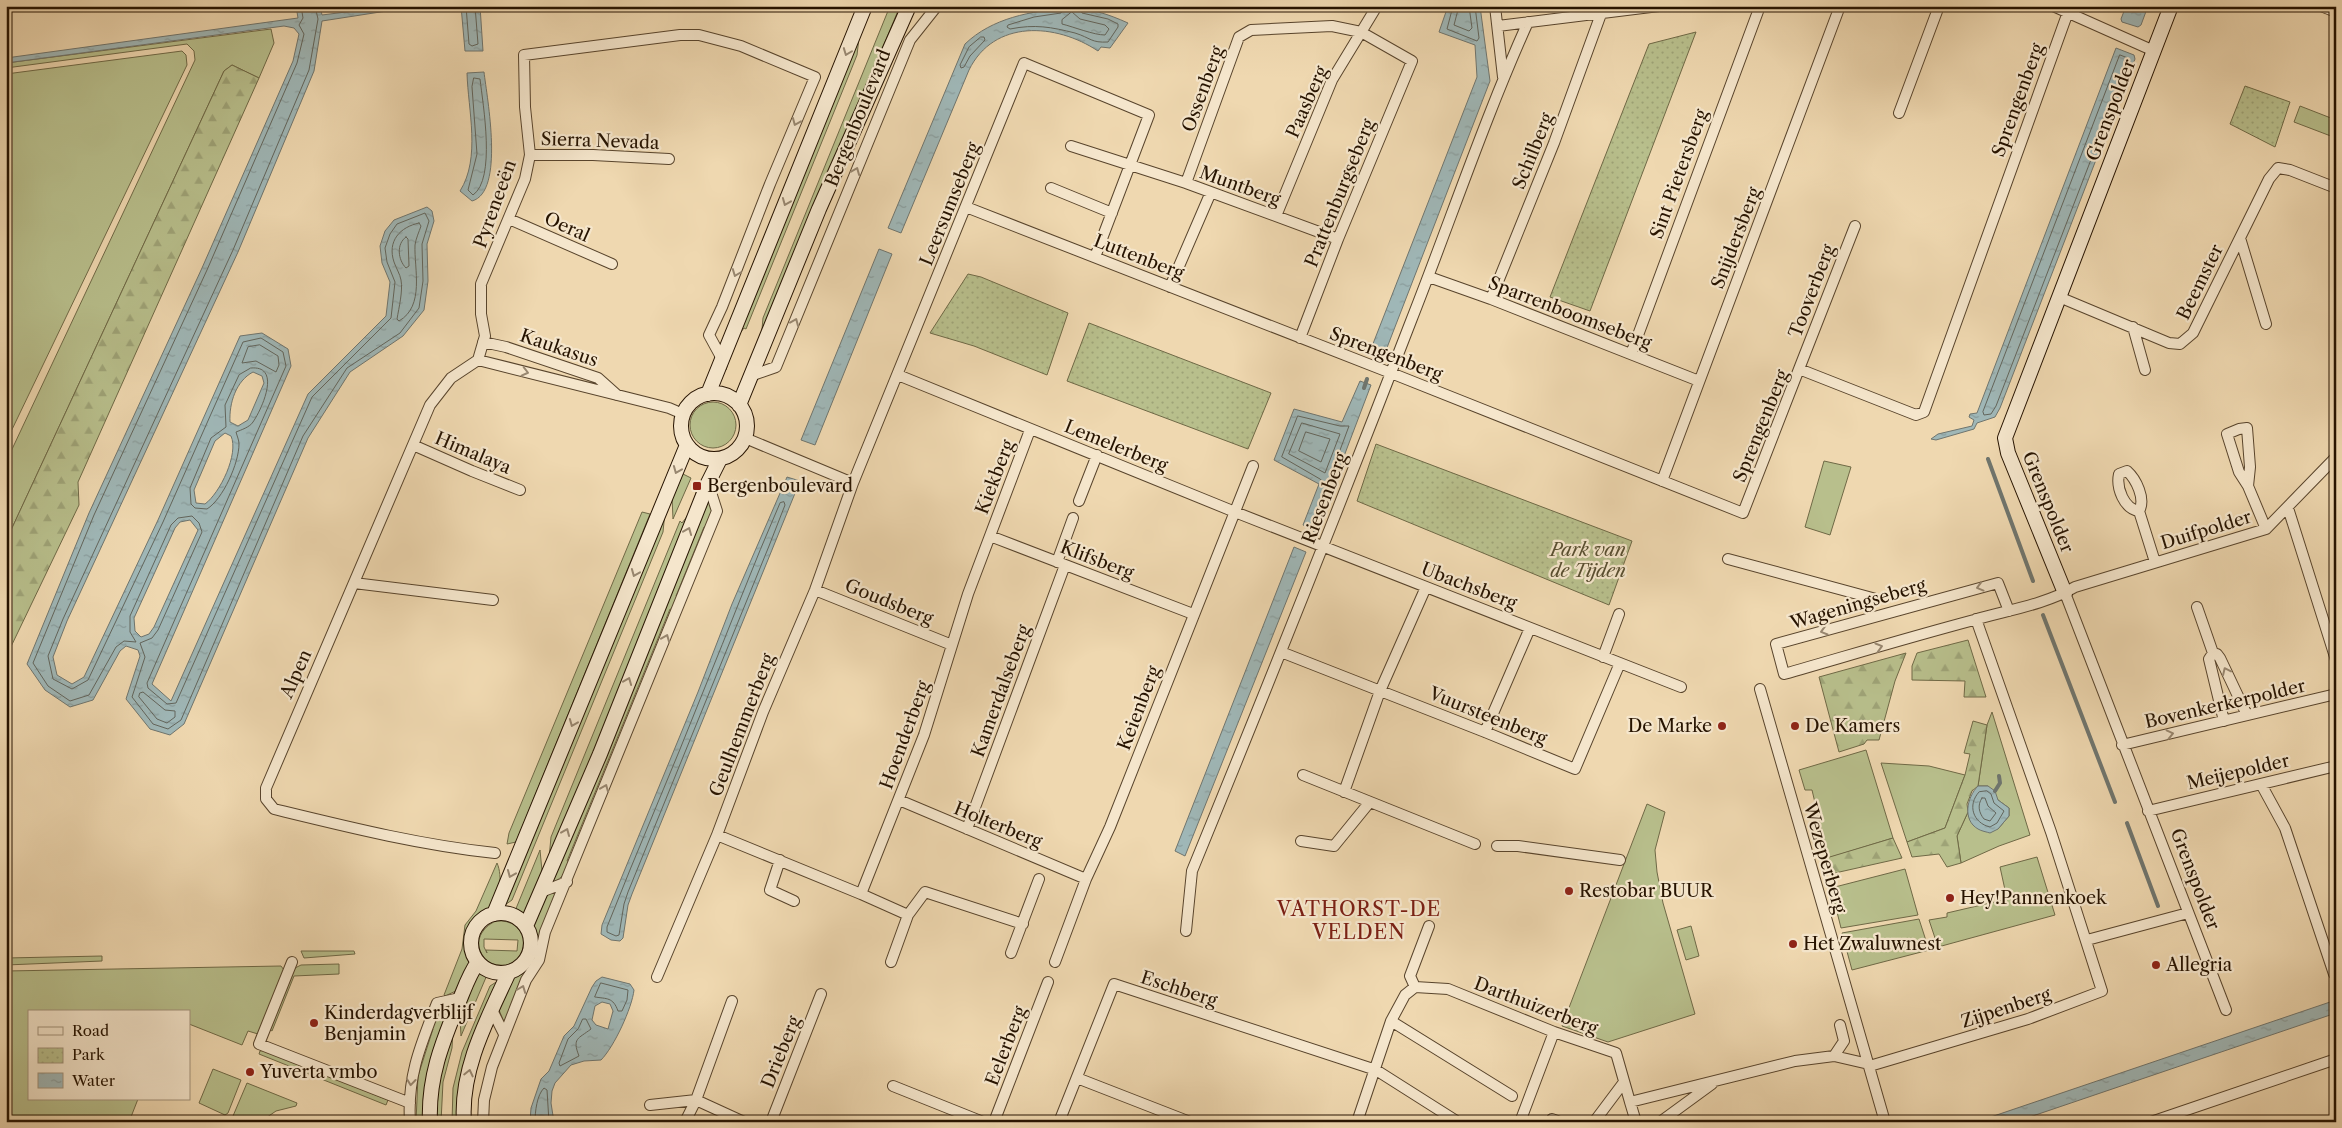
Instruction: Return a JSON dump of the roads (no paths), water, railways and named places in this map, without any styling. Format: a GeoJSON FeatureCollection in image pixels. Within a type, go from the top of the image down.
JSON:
{"type":"FeatureCollection","features":[{"type":"Feature","properties":{"kind":"main road","name":"Bergenboulevard"},"geometry":{"type":"LineString","coordinates":[[708,394],[721,357],[865,6]]}},
{"type":"Feature","properties":{"kind":"main road","name":"Bergenboulevard"},"geometry":{"type":"LineString","coordinates":[[739,405],[820,209],[909,6]]}},
{"type":"Feature","properties":{"kind":"main road","name":"Grenspolder"},"geometry":{"type":"LineString","coordinates":[[2064,593],[2008,454],[2005,438],[2171,6]]}},
{"type":"Feature","properties":{"kind":"main road"},"geometry":{"type":"LineString","coordinates":[[708,394],[724,394],[739,405],[747,423],[745,438],[735,452],[720,459],[705,458],[698,455],[687,445],[682,435],[683,414],[698,397],[708,394]]}},
{"type":"Feature","properties":{"kind":"main road"},"geometry":{"type":"LineString","coordinates":[[494,914],[687,445]]}},
{"type":"Feature","properties":{"kind":"main road"},"geometry":{"type":"LineString","coordinates":[[526,926],[600,754],[708,483],[720,459]]}},
{"type":"Feature","properties":{"kind":"main road"},"geometry":{"type":"LineString","coordinates":[[506,913],[514,916],[526,926],[531,941],[528,955],[520,966],[508,972],[493,972],[478,962],[471,948],[473,932],[482,919],[494,914],[506,913]]}},
{"type":"Feature","properties":{"kind":"main road"},"geometry":{"type":"LineString","coordinates":[[430,1122],[430,1093],[435,1064],[460,998],[478,962]]}},
{"type":"Feature","properties":{"kind":"main road"},"geometry":{"type":"LineString","coordinates":[[464,1122],[468,1075],[508,972]]}},
{"type":"Feature","properties":{"kind":"street","name":"Bergenboulevard"},"geometry":{"type":"LineString","coordinates":[[752,375],[776,367],[910,40],[937,6]]}},
{"type":"Feature","properties":{"kind":"street","name":"Paasberg"},"geometry":{"type":"LineString","coordinates":[[1276,216],[1332,80],[1377,6]]}},
{"type":"Feature","properties":{"kind":"street","name":"Riesenberg"},"geometry":{"type":"LineString","coordinates":[[1495,6],[1503,78]]}},
{"type":"Feature","properties":{"kind":"street"},"geometry":{"type":"LineString","coordinates":[[1498,26],[1659,6]]}},
{"type":"Feature","properties":{"kind":"street","name":"Sint Pietersberg"},"geometry":{"type":"LineString","coordinates":[[1630,354],[1760,6]]}},
{"type":"Feature","properties":{"kind":"street","name":"Snijdersberg"},"geometry":{"type":"LineString","coordinates":[[1662,481],[1840,6]]}},
{"type":"Feature","properties":{"kind":"street"},"geometry":{"type":"LineString","coordinates":[[1899,113],[1939,6]]}},
{"type":"Feature","properties":{"kind":"street"},"geometry":{"type":"LineString","coordinates":[[2053,6],[2154,50]]}},
{"type":"Feature","properties":{"kind":"street"},"geometry":{"type":"LineString","coordinates":[[2321,6],[2336,12]]}},
{"type":"Feature","properties":{"kind":"street","name":"Sprengenberg"},"geometry":{"type":"LineString","coordinates":[[1300,338],[1743,513],[1799,369],[1916,415],[1924,412],[2068,12]]}},
{"type":"Feature","properties":{"kind":"street","name":"Schilberg"},"geometry":{"type":"LineString","coordinates":[[1491,299],[1554,143],[1601,14]]}},
{"type":"Feature","properties":{"kind":"street","name":"Riesenberg"},"geometry":{"type":"LineString","coordinates":[[1186,931],[1192,871],[1391,373],[1503,78],[1528,22]]}},
{"type":"Feature","properties":{"kind":"street","name":"Ossenberg"},"geometry":{"type":"LineString","coordinates":[[1186,183],[1239,37],[1251,30],[1332,26],[1362,32],[1412,61]]}},
{"type":"Feature","properties":{"kind":"street","name":"Pyreneeën"},"geometry":{"type":"LineString","coordinates":[[478,360],[485,336],[481,314],[481,284],[525,179],[530,155],[524,106],[524,56],[680,35],[699,35],[741,46],[815,77],[709,335],[721,357]]}},
{"type":"Feature","properties":{"kind":"street","name":"Prattenburgseberg"},"geometry":{"type":"LineString","coordinates":[[1300,338],[1338,239],[1412,61]]}},
{"type":"Feature","properties":{"kind":"street","name":"Leersumseberg"},"geometry":{"type":"LineString","coordinates":[[853,483],[1024,63],[1149,115],[1131,165]]}},
{"type":"Feature","properties":{"kind":"street","name":"Muntberg"},"geometry":{"type":"LineString","coordinates":[[1071,146],[1186,183],[1338,239]]}},
{"type":"Feature","properties":{"kind":"street","name":"Sierra Nevada"},"geometry":{"type":"LineString","coordinates":[[530,155],[594,155],[669,159]]}},
{"type":"Feature","properties":{"kind":"street"},"geometry":{"type":"LineString","coordinates":[[1095,257],[1131,165]]}},
{"type":"Feature","properties":{"kind":"street","name":"Beemster"},"geometry":{"type":"LineString","coordinates":[[2059,297],[2169,343],[2180,344],[2193,333],[2269,179],[2278,168],[2290,170],[2336,188]]}},
{"type":"Feature","properties":{"kind":"street"},"geometry":{"type":"LineString","coordinates":[[1051,188],[1112,214]]}},
{"type":"Feature","properties":{"kind":"street"},"geometry":{"type":"LineString","coordinates":[[1170,287],[1211,192]]}},
{"type":"Feature","properties":{"kind":"street","name":"Luttenberg"},"geometry":{"type":"LineString","coordinates":[[966,207],[1300,338]]}},
{"type":"Feature","properties":{"kind":"street","name":"Oeral"},"geometry":{"type":"LineString","coordinates":[[509,219],[612,264]]}},
{"type":"Feature","properties":{"kind":"street","name":"Tooverberg"},"geometry":{"type":"LineString","coordinates":[[1799,369],[1855,226]]}},
{"type":"Feature","properties":{"kind":"street","name":"Beemster"},"geometry":{"type":"LineString","coordinates":[[2240,238],[2266,324]]}},
{"type":"Feature","properties":{"kind":"street","name":"Sparrenboomseberg"},"geometry":{"type":"LineString","coordinates":[[1428,277],[1491,299],[1699,381]]}},
{"type":"Feature","properties":{"kind":"street"},"geometry":{"type":"LineString","coordinates":[[2133,327],[2145,370]]}},
{"type":"Feature","properties":{"kind":"street","name":"Kaukasus"},"geometry":{"type":"LineString","coordinates":[[483,342],[506,347],[598,378],[618,395]]}},
{"type":"Feature","properties":{"kind":"street","name":"Kaukasus"},"geometry":{"type":"LineString","coordinates":[[478,360],[669,408],[683,414]]}},
{"type":"Feature","properties":{"kind":"street","name":"Alpen"},"geometry":{"type":"LineString","coordinates":[[478,360],[451,378],[430,405],[266,788],[266,799],[274,809],[381,835],[454,849],[495,853]]}},
{"type":"Feature","properties":{"kind":"street","name":"Lemelerberg"},"geometry":{"type":"LineString","coordinates":[[898,375],[1030,430],[1323,546]]}},
{"type":"Feature","properties":{"kind":"street","name":"Duifpolder"},"geometry":{"type":"LineString","coordinates":[[2248,486],[2250,467],[2247,428],[2227,434],[2239,472],[2248,486],[2266,529]]}},
{"type":"Feature","properties":{"kind":"street","name":"Kiekberg"},"geometry":{"type":"LineString","coordinates":[[990,536],[1030,430]]}},
{"type":"Feature","properties":{"kind":"street"},"geometry":{"type":"LineString","coordinates":[[745,438],[853,483]]}},
{"type":"Feature","properties":{"kind":"street","name":"Himalaya"},"geometry":{"type":"LineString","coordinates":[[413,445],[520,490]]}},
{"type":"Feature","properties":{"kind":"street"},"geometry":{"type":"LineString","coordinates":[[1079,501],[1097,455]]}},
{"type":"Feature","properties":{"kind":"street","name":"Duifpolder"},"geometry":{"type":"LineString","coordinates":[[2064,593],[2075,587],[2266,529],[2336,457]]}},
{"type":"Feature","properties":{"kind":"street","name":"Keienberg"},"geometry":{"type":"LineString","coordinates":[[1055,962],[1086,879],[1110,827],[1253,466]]}},
{"type":"Feature","properties":{"kind":"street"},"geometry":{"type":"LineString","coordinates":[[483,1122],[488,1077],[504,1034],[527,976],[539,960],[544,934],[718,511],[708,483]]}},
{"type":"Feature","properties":{"kind":"street","name":"Geulhemmerberg"},"geometry":{"type":"LineString","coordinates":[[657,977],[717,835],[763,712],[815,590],[853,483]]}},
{"type":"Feature","properties":{"kind":"street"},"geometry":{"type":"LineString","coordinates":[[2288,508],[2336,660]]}},
{"type":"Feature","properties":{"kind":"street","name":"Duifpolder"},"geometry":{"type":"LineString","coordinates":[[2139,512],[2155,562]]}},
{"type":"Feature","properties":{"kind":"street","name":"Kamerdalseberg"},"geometry":{"type":"LineString","coordinates":[[967,829],[1061,564],[1073,518]]}},
{"type":"Feature","properties":{"kind":"street","name":"Klifsberg"},"geometry":{"type":"LineString","coordinates":[[990,536],[1193,614]]}},
{"type":"Feature","properties":{"kind":"street","name":"Hoenderberg"},"geometry":{"type":"LineString","coordinates":[[861,894],[924,735],[968,594],[990,536]]}},
{"type":"Feature","properties":{"kind":"street","name":"Ubachsberg"},"geometry":{"type":"LineString","coordinates":[[1323,546],[1681,687]]}},
{"type":"Feature","properties":{"kind":"street","name":"Wageningseberg"},"geometry":{"type":"LineString","coordinates":[[1728,559],[1876,599]]}},
{"type":"Feature","properties":{"kind":"street"},"geometry":{"type":"LineString","coordinates":[[354,583],[493,600]]}},
{"type":"Feature","properties":{"kind":"street","name":"Wageningseberg"},"geometry":{"type":"LineString","coordinates":[[2009,611],[1998,583],[1771,645],[1784,674],[1976,619],[2009,611],[2050,600],[2064,593]]}},
{"type":"Feature","properties":{"kind":"street"},"geometry":{"type":"LineString","coordinates":[[1344,792],[1380,691],[1426,587]]}},
{"type":"Feature","properties":{"kind":"street","name":"Goudsberg"},"geometry":{"type":"LineString","coordinates":[[815,590],[952,644]]}},
{"type":"Feature","properties":{"kind":"street","name":"Grenspolder"},"geometry":{"type":"LineString","coordinates":[[2064,593],[2226,1010]]}},
{"type":"Feature","properties":{"kind":"street"},"geometry":{"type":"LineString","coordinates":[[2197,607],[2213,653],[2217,654],[2220,658],[2247,716]]}},
{"type":"Feature","properties":{"kind":"street"},"geometry":{"type":"LineString","coordinates":[[1603,656],[1619,614]]}},
{"type":"Feature","properties":{"kind":"street","name":"Zijpenberg"},"geometry":{"type":"LineString","coordinates":[[1868,1064],[1881,1062],[2028,1019],[2102,991],[2051,832],[1976,619]]}},
{"type":"Feature","properties":{"kind":"street"},"geometry":{"type":"LineString","coordinates":[[1485,732],[1530,628]]}},
{"type":"Feature","properties":{"kind":"street","name":"Vuursteenberg"},"geometry":{"type":"LineString","coordinates":[[1281,652],[1575,769],[1620,663]]}},
{"type":"Feature","properties":{"kind":"street"},"geometry":{"type":"LineString","coordinates":[[2213,653],[2209,659],[2224,721]]}},
{"type":"Feature","properties":{"kind":"street","name":"Wezeperberg"},"geometry":{"type":"LineString","coordinates":[[1760,689],[1884,1122]]}},
{"type":"Feature","properties":{"kind":"street","name":"Bovenkerkerpolder"},"geometry":{"type":"LineString","coordinates":[[2122,745],[2336,694]]}},
{"type":"Feature","properties":{"kind":"street","name":"Meijepolder"},"geometry":{"type":"LineString","coordinates":[[2148,811],[2336,766]]}},
{"type":"Feature","properties":{"kind":"street"},"geometry":{"type":"LineString","coordinates":[[1303,776],[1475,844]]}},
{"type":"Feature","properties":{"kind":"street"},"geometry":{"type":"LineString","coordinates":[[2261,784],[2285,828],[2334,974]]}},
{"type":"Feature","properties":{"kind":"street","name":"Holterberg"},"geometry":{"type":"LineString","coordinates":[[898,800],[1086,879]]}},
{"type":"Feature","properties":{"kind":"street"},"geometry":{"type":"LineString","coordinates":[[1301,841],[1334,846],[1369,803]]}},
{"type":"Feature","properties":{"kind":"street"},"geometry":{"type":"LineString","coordinates":[[717,835],[908,915]]}},
{"type":"Feature","properties":{"kind":"street"},"geometry":{"type":"LineString","coordinates":[[1497,846],[1518,846],[1620,860]]}},
{"type":"Feature","properties":{"kind":"street"},"geometry":{"type":"LineString","coordinates":[[780,860],[770,890],[794,901]]}},
{"type":"Feature","properties":{"kind":"street"},"geometry":{"type":"LineString","coordinates":[[1011,954],[1039,879]]}},
{"type":"Feature","properties":{"kind":"street"},"geometry":{"type":"LineString","coordinates":[[541,892],[566,882]]}},
{"type":"Feature","properties":{"kind":"street"},"geometry":{"type":"LineString","coordinates":[[891,962],[908,915],[926,892],[1023,924]]}},
{"type":"Feature","properties":{"kind":"street"},"geometry":{"type":"LineString","coordinates":[[2087,940],[2188,914]]}},
{"type":"Feature","properties":{"kind":"street"},"geometry":{"type":"LineString","coordinates":[[1357,1122],[1391,1021],[1405,995],[1415,987],[1410,976],[1429,926]]}},
{"type":"Feature","properties":{"kind":"street"},"geometry":{"type":"LineString","coordinates":[[292,962],[259,1044],[410,1103]]}},
{"type":"Feature","properties":{"kind":"street","name":"Eelerberg"},"geometry":{"type":"LineString","coordinates":[[994,1122],[1048,982]]}},
{"type":"Feature","properties":{"kind":"street","name":"Eschberg"},"geometry":{"type":"LineString","coordinates":[[1059,1122],[1114,984],[1376,1070]]}},
{"type":"Feature","properties":{"kind":"street","name":"Darthuizerberg"},"geometry":{"type":"LineString","coordinates":[[1415,987],[1448,989],[1554,1032],[1616,1054],[1636,1122]]}},
{"type":"Feature","properties":{"kind":"street","name":"Drieberg"},"geometry":{"type":"LineString","coordinates":[[771,1122],[822,994]]}},
{"type":"Feature","properties":{"kind":"street"},"geometry":{"type":"LineString","coordinates":[[410,1122],[412,1075],[416,1055],[437,1002],[460,998]]}},
{"type":"Feature","properties":{"kind":"street"},"geometry":{"type":"LineString","coordinates":[[685,1122],[696,1100],[732,1001]]}},
{"type":"Feature","properties":{"kind":"street"},"geometry":{"type":"LineString","coordinates":[[492,1010],[504,1034]]}},
{"type":"Feature","properties":{"kind":"street"},"geometry":{"type":"LineString","coordinates":[[1391,1021],[1512,1096]]}},
{"type":"Feature","properties":{"kind":"street"},"geometry":{"type":"LineString","coordinates":[[1834,1056],[1844,1041],[1840,1024]]}},
{"type":"Feature","properties":{"kind":"street"},"geometry":{"type":"LineString","coordinates":[[1520,1122],[1554,1032]]}},
{"type":"Feature","properties":{"kind":"street"},"geometry":{"type":"LineString","coordinates":[[1630,1102],[1795,1061],[1834,1056],[1868,1064]]}},
{"type":"Feature","properties":{"kind":"street"},"geometry":{"type":"LineString","coordinates":[[2151,1122],[2336,1059]]}},
{"type":"Feature","properties":{"kind":"street"},"geometry":{"type":"LineString","coordinates":[[1376,1070],[1458,1122]]}},
{"type":"Feature","properties":{"kind":"street"},"geometry":{"type":"LineString","coordinates":[[1077,1078],[1190,1122]]}},
{"type":"Feature","properties":{"kind":"street"},"geometry":{"type":"LineString","coordinates":[[1660,1122],[1716,1081]]}},
{"type":"Feature","properties":{"kind":"street"},"geometry":{"type":"LineString","coordinates":[[1594,1122],[1624,1082]]}},
{"type":"Feature","properties":{"kind":"street"},"geometry":{"type":"LineString","coordinates":[[893,1086],[983,1122]]}},
{"type":"Feature","properties":{"kind":"street"},"geometry":{"type":"LineString","coordinates":[[650,1105],[696,1100],[744,1122]]}},
{"type":"Feature","properties":{"kind":"water"},"geometry":{"type":"Polygon","coordinates":[[[296,6],[320,6],[322,15],[393,6],[419,6],[322,21],[314,71],[238,252],[67,621],[53,657],[57,675],[72,684],[84,677],[158,520],[240,336],[262,333],[288,349],[291,366],[152,684],[171,701],[308,394],[386,316],[390,282],[382,263],[380,246],[385,231],[394,220],[427,207],[432,211],[434,221],[427,244],[428,281],[424,310],[403,336],[350,372],[308,438],[184,724],[170,735],[150,729],[126,699],[140,656],[138,650],[126,646],[120,651],[93,700],[70,707],[45,690],[27,664],[89,513],[202,268],[293,61],[299,34],[294,28],[284,26],[6,63],[6,58],[298,18],[296,6]],[[253,372],[242,381],[232,400],[230,422],[238,426],[248,420],[264,383],[262,376],[253,372]],[[225,433],[215,441],[194,490],[196,503],[205,504],[211,499],[227,473],[233,444],[231,436],[225,433]],[[190,520],[180,522],[175,528],[134,618],[135,631],[141,637],[149,634],[154,627],[198,530],[190,520]]]}},
{"type":"Feature","properties":{"kind":"water"},"geometry":{"type":"Polygon","coordinates":[[[461,6],[480,6],[483,51],[465,51],[461,6]]]}},
{"type":"Feature","properties":{"kind":"water"},"geometry":{"type":"Polygon","coordinates":[[[1448,6],[1480,6],[1490,81],[1383,358],[1369,354],[1477,77],[1475,45],[1439,32],[1448,6]]]}},
{"type":"Feature","properties":{"kind":"water"},"geometry":{"type":"Polygon","coordinates":[[[2126,6],[2148,6],[2141,25],[2138,27],[2122,22],[2121,19],[2126,6]]]}},
{"type":"Feature","properties":{"kind":"water"},"geometry":{"type":"Polygon","coordinates":[[[1068,8],[1099,12],[1128,23],[1110,48],[1101,47],[1098,51],[1064,35],[1045,31],[1027,31],[1010,34],[994,42],[980,53],[969,70],[901,233],[888,228],[965,44],[987,28],[1013,17],[1040,11],[1068,8]]]}},
{"type":"Feature","properties":{"kind":"water"},"geometry":{"type":"Polygon","coordinates":[[[2116,48],[2134,55],[2135,59],[2000,408],[1995,417],[1977,423],[1974,429],[1936,440],[1931,439],[1938,434],[1972,426],[1974,420],[1969,417],[1970,414],[1977,413],[2116,48]]]}},
{"type":"Feature","properties":{"kind":"water"},"geometry":{"type":"Polygon","coordinates":[[[484,72],[492,143],[491,163],[488,181],[482,194],[472,201],[460,191],[470,164],[472,149],[467,73],[484,72]]]}},
{"type":"Feature","properties":{"kind":"water"},"geometry":{"type":"Polygon","coordinates":[[[879,249],[892,254],[815,445],[801,440],[879,249]]]}},
{"type":"Feature","properties":{"kind":"water"},"geometry":{"type":"Polygon","coordinates":[[[1360,381],[1371,385],[1316,530],[1303,525],[1319,484],[1274,460],[1294,409],[1342,422],[1360,381]]]}},
{"type":"Feature","properties":{"kind":"water"},"geometry":{"type":"Polygon","coordinates":[[[787,477],[800,481],[632,894],[628,905],[623,938],[620,941],[611,940],[601,934],[602,925],[698,692],[732,604],[787,477]]]}},
{"type":"Feature","properties":{"kind":"water"},"geometry":{"type":"Polygon","coordinates":[[[1294,547],[1306,552],[1185,856],[1175,851],[1294,547]]]}},
{"type":"Feature","properties":{"kind":"water"},"geometry":{"type":"Polygon","coordinates":[[[1978,786],[1988,786],[1995,791],[1998,800],[2009,808],[2009,816],[1998,829],[1990,833],[1979,830],[1973,825],[1968,814],[1971,796],[1978,786]]]}},
{"type":"Feature","properties":{"kind":"water"},"geometry":{"type":"Polygon","coordinates":[[[602,977],[630,984],[634,990],[633,998],[622,1027],[601,1060],[584,1061],[571,1065],[555,1083],[551,1103],[554,1122],[530,1122],[531,1108],[541,1079],[549,1071],[564,1036],[574,1026],[596,981],[602,977]],[[602,1002],[595,1006],[592,1020],[596,1025],[608,1029],[613,1011],[610,1004],[602,1002]]]}},
{"type":"Feature","properties":{"kind":"water"},"geometry":{"type":"Polygon","coordinates":[[[2336,1000],[2336,1013],[2015,1122],[1976,1122],[2336,1000]]]}},
{"type":"Feature","properties":{"kind":"waterway"},"geometry":{"type":"LineString","coordinates":[[1364,388],[1367,379]]}},
{"type":"Feature","properties":{"kind":"waterway"},"geometry":{"type":"LineString","coordinates":[[1988,459],[2033,581]]}},
{"type":"Feature","properties":{"kind":"waterway"},"geometry":{"type":"LineString","coordinates":[[1315,532],[1324,511]]}},
{"type":"Feature","properties":{"kind":"waterway"},"geometry":{"type":"LineString","coordinates":[[2043,615],[2115,802]]}},
{"type":"Feature","properties":{"kind":"waterway"},"geometry":{"type":"LineString","coordinates":[[1995,791],[2000,783],[1999,776]]}},
{"type":"Feature","properties":{"kind":"waterway"},"geometry":{"type":"LineString","coordinates":[[2127,823],[2158,906]]}},
{"type":"Feature","properties":{"kind":"place","name":"Bergenboulevard"},"geometry":{"type":"Point","coordinates":[697,486]}},
{"type":"Feature","properties":{"kind":"place","name":"De Marke"},"geometry":{"type":"Point","coordinates":[1722,726]}},
{"type":"Feature","properties":{"kind":"place","name":"De Kamers"},"geometry":{"type":"Point","coordinates":[1795,726]}},
{"type":"Feature","properties":{"kind":"place","name":"Restobar BUUR"},"geometry":{"type":"Point","coordinates":[1569,891]}},
{"type":"Feature","properties":{"kind":"place","name":"Hey!Pannenkoek"},"geometry":{"type":"Point","coordinates":[1950,898]}},
{"type":"Feature","properties":{"kind":"place","name":"Het Zwaluwnest"},"geometry":{"type":"Point","coordinates":[1793,944]}},
{"type":"Feature","properties":{"kind":"place","name":"Allegria"},"geometry":{"type":"Point","coordinates":[2156,965]}},
{"type":"Feature","properties":{"kind":"place","name":"Kinderdagverblijf Benjamin"},"geometry":{"type":"Point","coordinates":[314,1023]}},
{"type":"Feature","properties":{"kind":"place","name":"Yuverta vmbo"},"geometry":{"type":"Point","coordinates":[250,1072]}},
{"type":"Feature","properties":{"kind":"district","name":"VATHORST-DE VELDEN"},"geometry":{"type":"Point","coordinates":[1359,920]}},
{"type":"Feature","properties":{"kind":"park label","name":"Park van de Tijden"},"geometry":{"type":"Point","coordinates":[1588,560]}}]}
